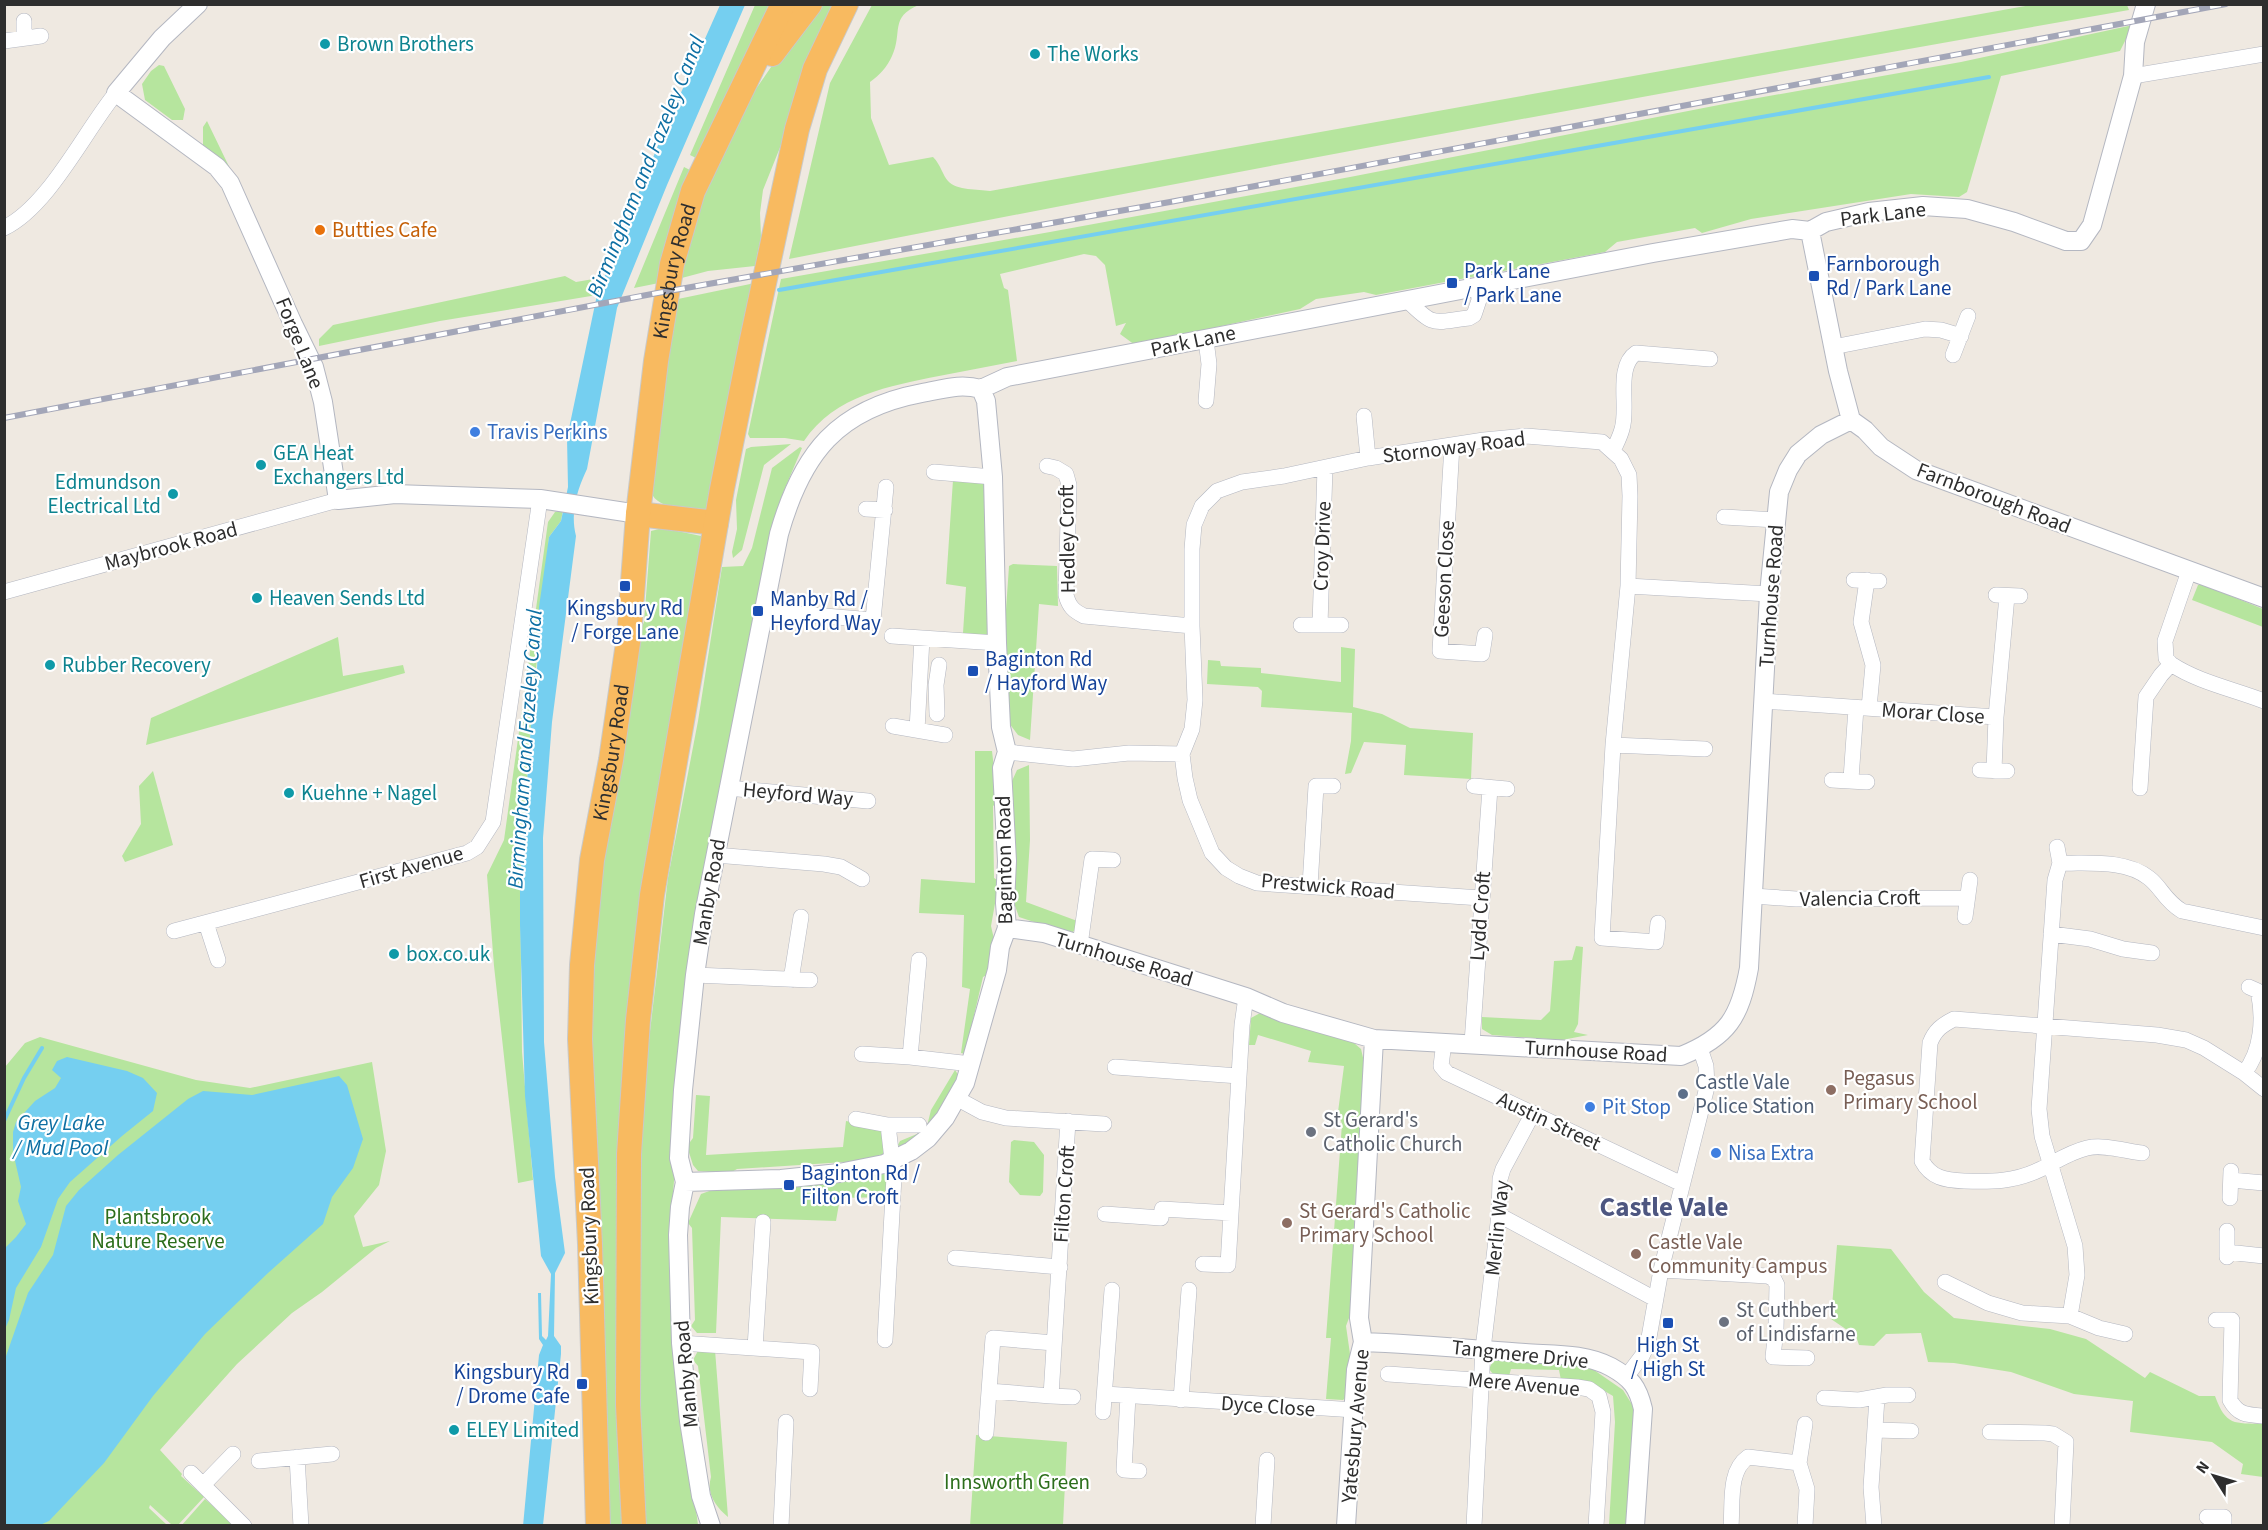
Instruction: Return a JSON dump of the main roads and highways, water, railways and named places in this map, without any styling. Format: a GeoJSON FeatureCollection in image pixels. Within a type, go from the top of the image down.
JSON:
{"type":"FeatureCollection","features":[{"type":"Feature","properties":{"kind":"highway","name":"Kingsbury Road"},"geometry":{"type":"LineString","coordinates":[[598,1526],[592,1292],[580,1039],[582,965],[592,860],[611,760],[629,636],[638,514],[658,349],[672,264],[693,191],[783,4]]}},
{"type":"Feature","properties":{"kind":"highway"},"geometry":{"type":"LineString","coordinates":[[741,94],[810,4]]}},
{"type":"Feature","properties":{"kind":"highway","name":"Kingsbury Road"},"geometry":{"type":"LineString","coordinates":[[634,1526],[628,1405],[629,1154],[638,1020],[652,895],[716,523],[797,129],[815,69],[846,4]]}},
{"type":"Feature","properties":{"kind":"highway"},"geometry":{"type":"LineString","coordinates":[[638,514],[716,523]]}},
{"type":"Feature","properties":{"kind":"water"},"geometry":{"type":"Polygon","coordinates":[[[720,5],[745,5],[667,185],[617,308],[587,469],[580,485],[574,510],[576,536],[552,722],[543,838],[544,1042],[555,1177],[565,1253],[555,1273],[554,1336],[561,1346],[561,1354],[543,1525],[523,1526],[539,1355],[543,1345],[539,1339],[538,1293],[541,1293],[542,1336],[546,1340],[551,1274],[541,1256],[525,1096],[520,925],[520,883],[532,710],[537,671],[539,607],[549,537],[561,521],[568,487],[567,438],[597,295],[663,133],[720,5]]]}},
{"type":"Feature","properties":{"kind":"water","name":"Grey Lake / Mud Pool"},"geometry":{"type":"Polygon","coordinates":[[[67,1057],[127,1071],[143,1078],[157,1093],[153,1111],[70,1182],[58,1199],[41,1247],[16,1288],[5,1329],[5,1248],[26,1224],[18,1201],[21,1187],[13,1152],[13,1132],[16,1122],[35,1101],[55,1088],[61,1078],[52,1070],[57,1061],[67,1057]]]}},
{"type":"Feature","properties":{"kind":"water","name":"Plantsbrook Nature Reserve"},"geometry":{"type":"Polygon","coordinates":[[[339,1076],[347,1085],[363,1139],[353,1168],[332,1197],[323,1224],[205,1334],[153,1396],[104,1463],[49,1521],[40,1525],[5,1525],[5,1359],[28,1293],[53,1255],[66,1206],[79,1190],[118,1155],[188,1099],[203,1091],[252,1095],[339,1076]]]}},
{"type":"Feature","properties":{"kind":"waterway"},"geometry":{"type":"LineString","coordinates":[[779,290],[1989,77]]}},
{"type":"Feature","properties":{"kind":"waterway"},"geometry":{"type":"LineString","coordinates":[[4,1121],[24,1078],[42,1048]]}},
{"type":"Feature","properties":{"kind":"railway"},"geometry":{"type":"LineString","coordinates":[[4,418],[652,294],[1170,202],[2226,4]]}},
{"type":"Feature","properties":{"kind":"place","name":"Brown Brothers"},"geometry":{"type":"Point","coordinates":[325,44]}},
{"type":"Feature","properties":{"kind":"place","name":"The Works"},"geometry":{"type":"Point","coordinates":[1035,54]}},
{"type":"Feature","properties":{"kind":"place","name":"Butties Cafe"},"geometry":{"type":"Point","coordinates":[320,230]}},
{"type":"Feature","properties":{"kind":"place","name":"Farnborough Rd / Park Lane"},"geometry":{"type":"Point","coordinates":[1814,276]}},
{"type":"Feature","properties":{"kind":"place","name":"Park Lane / Park Lane"},"geometry":{"type":"Point","coordinates":[1452,283]}},
{"type":"Feature","properties":{"kind":"place","name":"Travis Perkins"},"geometry":{"type":"Point","coordinates":[475,432]}},
{"type":"Feature","properties":{"kind":"place","name":"GEA Heat Exchangers Ltd"},"geometry":{"type":"Point","coordinates":[261,465]}},
{"type":"Feature","properties":{"kind":"place","name":"Edmundson Electrical Ltd"},"geometry":{"type":"Point","coordinates":[173,494]}},
{"type":"Feature","properties":{"kind":"place","name":"Kingsbury Rd / Forge Lane"},"geometry":{"type":"Point","coordinates":[625,586]}},
{"type":"Feature","properties":{"kind":"place","name":"Heaven Sends Ltd"},"geometry":{"type":"Point","coordinates":[257,598]}},
{"type":"Feature","properties":{"kind":"place","name":"Manby Rd / Heyford Way"},"geometry":{"type":"Point","coordinates":[758,611]}},
{"type":"Feature","properties":{"kind":"place","name":"Rubber Recovery"},"geometry":{"type":"Point","coordinates":[50,665]}},
{"type":"Feature","properties":{"kind":"place","name":"Baginton Rd / Hayford Way"},"geometry":{"type":"Point","coordinates":[973,671]}},
{"type":"Feature","properties":{"kind":"place","name":"Kuehne + Nagel"},"geometry":{"type":"Point","coordinates":[289,793]}},
{"type":"Feature","properties":{"kind":"place","name":"box.co.uk"},"geometry":{"type":"Point","coordinates":[394,954]}},
{"type":"Feature","properties":{"kind":"place","name":"Pegasus Primary School"},"geometry":{"type":"Point","coordinates":[1831,1090]}},
{"type":"Feature","properties":{"kind":"place","name":"Castle Vale Police Station"},"geometry":{"type":"Point","coordinates":[1683,1094]}},
{"type":"Feature","properties":{"kind":"place","name":"Pit Stop"},"geometry":{"type":"Point","coordinates":[1590,1107]}},
{"type":"Feature","properties":{"kind":"place","name":"St Gerard's Catholic Church"},"geometry":{"type":"Point","coordinates":[1311,1132]}},
{"type":"Feature","properties":{"kind":"place","name":"Nisa Extra"},"geometry":{"type":"Point","coordinates":[1716,1153]}},
{"type":"Feature","properties":{"kind":"place","name":"Baginton Rd / Filton Croft"},"geometry":{"type":"Point","coordinates":[789,1185]}},
{"type":"Feature","properties":{"kind":"place","name":"St Gerard's Catholic Primary School"},"geometry":{"type":"Point","coordinates":[1287,1223]}},
{"type":"Feature","properties":{"kind":"place","name":"Castle Vale Community Campus"},"geometry":{"type":"Point","coordinates":[1636,1254]}},
{"type":"Feature","properties":{"kind":"place","name":"St Cuthbert of Lindisfarne"},"geometry":{"type":"Point","coordinates":[1724,1322]}},
{"type":"Feature","properties":{"kind":"place","name":"High St / High St"},"geometry":{"type":"Point","coordinates":[1668,1323]}},
{"type":"Feature","properties":{"kind":"place","name":"Kingsbury Rd / Drome Cafe"},"geometry":{"type":"Point","coordinates":[582,1384]}},
{"type":"Feature","properties":{"kind":"place","name":"ELEY Limited"},"geometry":{"type":"Point","coordinates":[454,1430]}},
{"type":"Feature","properties":{"kind":"district","name":"Castle Vale"},"geometry":{"type":"Point","coordinates":[1664,1207]}},
{"type":"Feature","properties":{"kind":"water label","name":"Birmingham and Fazeley Canal"},"geometry":{"type":"Point","coordinates":[645,166]}},
{"type":"Feature","properties":{"kind":"water label","name":"Birmingham and Fazeley Canal"},"geometry":{"type":"Point","coordinates":[524,749]}},
{"type":"Feature","properties":{"kind":"park label","name":"Innsworth Green"},"geometry":{"type":"Point","coordinates":[1017,1482]}}]}
